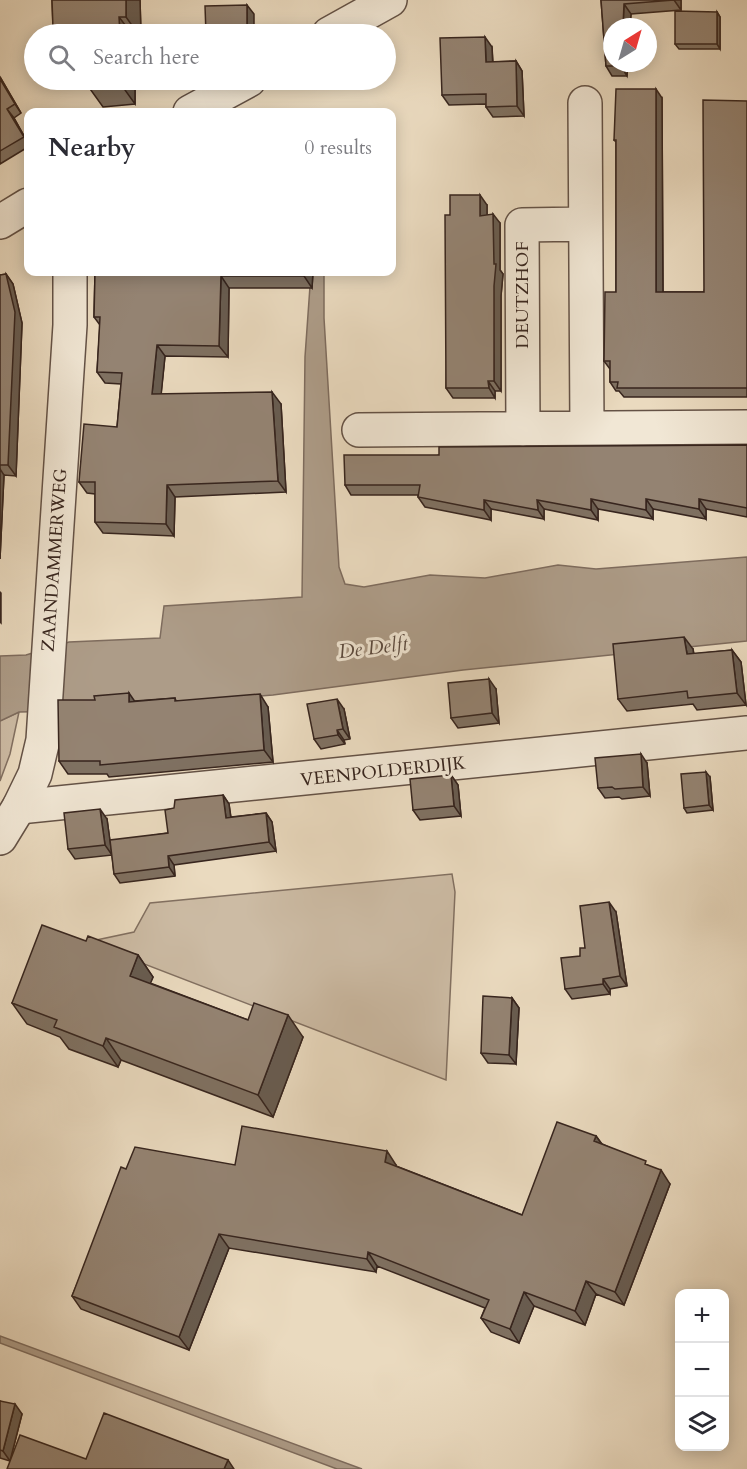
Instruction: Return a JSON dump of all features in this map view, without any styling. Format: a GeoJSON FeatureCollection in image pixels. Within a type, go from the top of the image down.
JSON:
{"type":"FeatureCollection","features":[{"type":"Feature","properties":{"kind":"street"},"geometry":{"type":"LineString","coordinates":[[347,24],[390,0]]}},
{"type":"Feature","properties":{"kind":"street"},"geometry":{"type":"LineString","coordinates":[[197,108],[231,90]]}},
{"type":"Feature","properties":{"kind":"street"},"geometry":{"type":"LineString","coordinates":[[585,103],[587,428]]}},
{"type":"Feature","properties":{"kind":"street"},"geometry":{"type":"LineString","coordinates":[[0,222],[24,207]]}},
{"type":"Feature","properties":{"kind":"street","name":"DEUTZHOF"},"geometry":{"type":"LineString","coordinates":[[523,429],[522,225],[585,224]]}},
{"type":"Feature","properties":{"kind":"street","name":"ZAANDAMMERWEG"},"geometry":{"type":"LineString","coordinates":[[0,838],[35,774],[43,740],[70,326],[70,276]]}},
{"type":"Feature","properties":{"kind":"street"},"geometry":{"type":"LineString","coordinates":[[359,430],[747,427]]}},
{"type":"Feature","properties":{"kind":"street","name":"VEENPOLDERDIJK"},"geometry":{"type":"LineString","coordinates":[[19,807],[747,734]]}},
{"type":"Feature","properties":{"kind":"shaded area"},"geometry":{"type":"Polygon","coordinates":[[[19,712],[10,754],[0,781],[0,721],[19,712]]]}},
{"type":"Feature","properties":{"kind":"shaded area"},"geometry":{"type":"Polygon","coordinates":[[[452,874],[455,892],[446,1080],[87,942],[134,932],[150,903],[452,874]]]}},
{"type":"Feature","properties":{"kind":"water","name":"De Delft"},"geometry":{"type":"Polygon","coordinates":[[[311,276],[324,276],[324,318],[339,567],[345,584],[364,587],[430,575],[485,578],[558,565],[596,569],[747,557],[747,641],[463,670],[273,695],[67,711],[19,712],[0,721],[0,656],[26,655],[69,642],[160,638],[164,606],[302,597],[305,357],[311,276]]]}},
{"type":"Feature","properties":{"kind":"water"},"geometry":{"type":"Polygon","coordinates":[[[0,1336],[362,1469],[337,1469],[0,1343],[0,1336]]]}},
{"type":"Feature","properties":{"kind":"building"},"geometry":{"type":"Polygon","coordinates":[[[52,0],[126,0],[126,17],[119,17],[119,24],[53,24],[52,0]]]}},
{"type":"Feature","properties":{"kind":"building"},"geometry":{"type":"Polygon","coordinates":[[[601,0],[674,0],[624,4],[623,18],[603,18],[603,26],[601,0]]]}},
{"type":"Feature","properties":{"kind":"building"},"geometry":{"type":"Polygon","coordinates":[[[247,5],[247,24],[206,24],[205,6],[247,5]]]}},
{"type":"Feature","properties":{"kind":"building"},"geometry":{"type":"Polygon","coordinates":[[[675,11],[717,12],[717,44],[675,44],[675,11]]]}},
{"type":"Feature","properties":{"kind":"building"},"geometry":{"type":"Polygon","coordinates":[[[485,37],[486,62],[516,61],[517,106],[486,107],[486,94],[442,95],[440,38],[485,37]]]}},
{"type":"Feature","properties":{"kind":"building"},"geometry":{"type":"Polygon","coordinates":[[[0,79],[15,104],[7,109],[24,137],[0,151],[0,79]]]}},
{"type":"Feature","properties":{"kind":"building"},"geometry":{"type":"Polygon","coordinates":[[[616,89],[656,89],[656,292],[704,292],[703,100],[747,101],[747,388],[617,388],[618,382],[610,382],[610,361],[604,361],[605,292],[616,292],[616,140],[614,140],[616,89]]]}},
{"type":"Feature","properties":{"kind":"building"},"geometry":{"type":"Polygon","coordinates":[[[450,195],[480,195],[480,216],[493,214],[494,264],[496,264],[494,381],[488,381],[489,388],[446,388],[445,215],[450,215],[450,195]]]}},
{"type":"Feature","properties":{"kind":"building"},"geometry":{"type":"Polygon","coordinates":[[[6,274],[15,312],[8,465],[0,465],[0,275],[6,274]]]}},
{"type":"Feature","properties":{"kind":"building"},"geometry":{"type":"Polygon","coordinates":[[[95,276],[221,276],[219,346],[157,345],[152,394],[272,392],[278,481],[167,485],[166,524],[95,522],[95,482],[79,482],[84,424],[117,427],[122,373],[97,372],[100,317],[94,317],[95,276]]]}},
{"type":"Feature","properties":{"kind":"building"},"geometry":{"type":"Polygon","coordinates":[[[747,445],[747,508],[699,499],[699,509],[646,499],[646,510],[591,499],[591,510],[537,500],[538,510],[484,500],[484,510],[418,497],[420,485],[345,485],[344,455],[439,455],[439,447],[747,445]]]}},
{"type":"Feature","properties":{"kind":"building"},"geometry":{"type":"Polygon","coordinates":[[[684,637],[687,654],[732,650],[737,693],[688,698],[687,691],[618,699],[613,644],[684,637]]]}},
{"type":"Feature","properties":{"kind":"building"},"geometry":{"type":"Polygon","coordinates":[[[489,679],[492,713],[451,718],[448,683],[489,679]]]}},
{"type":"Feature","properties":{"kind":"building"},"geometry":{"type":"Polygon","coordinates":[[[129,693],[129,702],[175,698],[175,701],[260,694],[264,750],[100,765],[100,761],[59,761],[58,700],[95,700],[94,696],[129,693]]]}},
{"type":"Feature","properties":{"kind":"building"},"geometry":{"type":"Polygon","coordinates":[[[337,699],[343,729],[337,730],[338,735],[314,739],[307,704],[337,699]]]}},
{"type":"Feature","properties":{"kind":"building"},"geometry":{"type":"Polygon","coordinates":[[[641,754],[643,787],[598,788],[595,758],[641,754]]]}},
{"type":"Feature","properties":{"kind":"building"},"geometry":{"type":"Polygon","coordinates":[[[706,772],[709,805],[684,808],[681,774],[706,772]]]}},
{"type":"Feature","properties":{"kind":"building"},"geometry":{"type":"Polygon","coordinates":[[[451,775],[454,806],[413,810],[410,779],[451,775]]]}},
{"type":"Feature","properties":{"kind":"building"},"geometry":{"type":"Polygon","coordinates":[[[223,795],[226,818],[266,813],[269,842],[168,856],[169,867],[114,874],[110,840],[168,833],[165,810],[174,808],[175,800],[223,795]]]}},
{"type":"Feature","properties":{"kind":"building"},"geometry":{"type":"Polygon","coordinates":[[[100,809],[105,845],[68,849],[64,813],[100,809]]]}},
{"type":"Feature","properties":{"kind":"building"},"geometry":{"type":"Polygon","coordinates":[[[609,902],[620,976],[603,979],[603,984],[565,989],[561,958],[580,956],[580,948],[585,948],[580,906],[609,902]]]}},
{"type":"Feature","properties":{"kind":"building"},"geometry":{"type":"Polygon","coordinates":[[[42,925],[86,941],[88,936],[138,955],[130,976],[248,1020],[254,1003],[288,1015],[258,1095],[106,1038],[103,1046],[54,1027],[57,1020],[12,1003],[42,925]]]}},
{"type":"Feature","properties":{"kind":"building"},"geometry":{"type":"Polygon","coordinates":[[[483,996],[512,998],[509,1055],[481,1053],[483,996]]]}},
{"type":"Feature","properties":{"kind":"building"},"geometry":{"type":"Polygon","coordinates":[[[557,1122],[596,1136],[594,1141],[646,1161],[645,1164],[661,1170],[615,1292],[586,1281],[575,1311],[524,1292],[510,1329],[481,1318],[489,1300],[368,1252],[367,1259],[219,1234],[179,1337],[72,1296],[121,1167],[126,1169],[135,1147],[235,1165],[242,1126],[387,1151],[385,1162],[522,1215],[557,1122]]]}},
{"type":"Feature","properties":{"kind":"building"},"geometry":{"type":"Polygon","coordinates":[[[0,1401],[15,1404],[3,1451],[0,1450],[0,1401]]]}},
{"type":"Feature","properties":{"kind":"building"},"geometry":{"type":"Polygon","coordinates":[[[104,1413],[228,1460],[224,1469],[7,1469],[20,1435],[86,1459],[104,1413]]]}}]}
